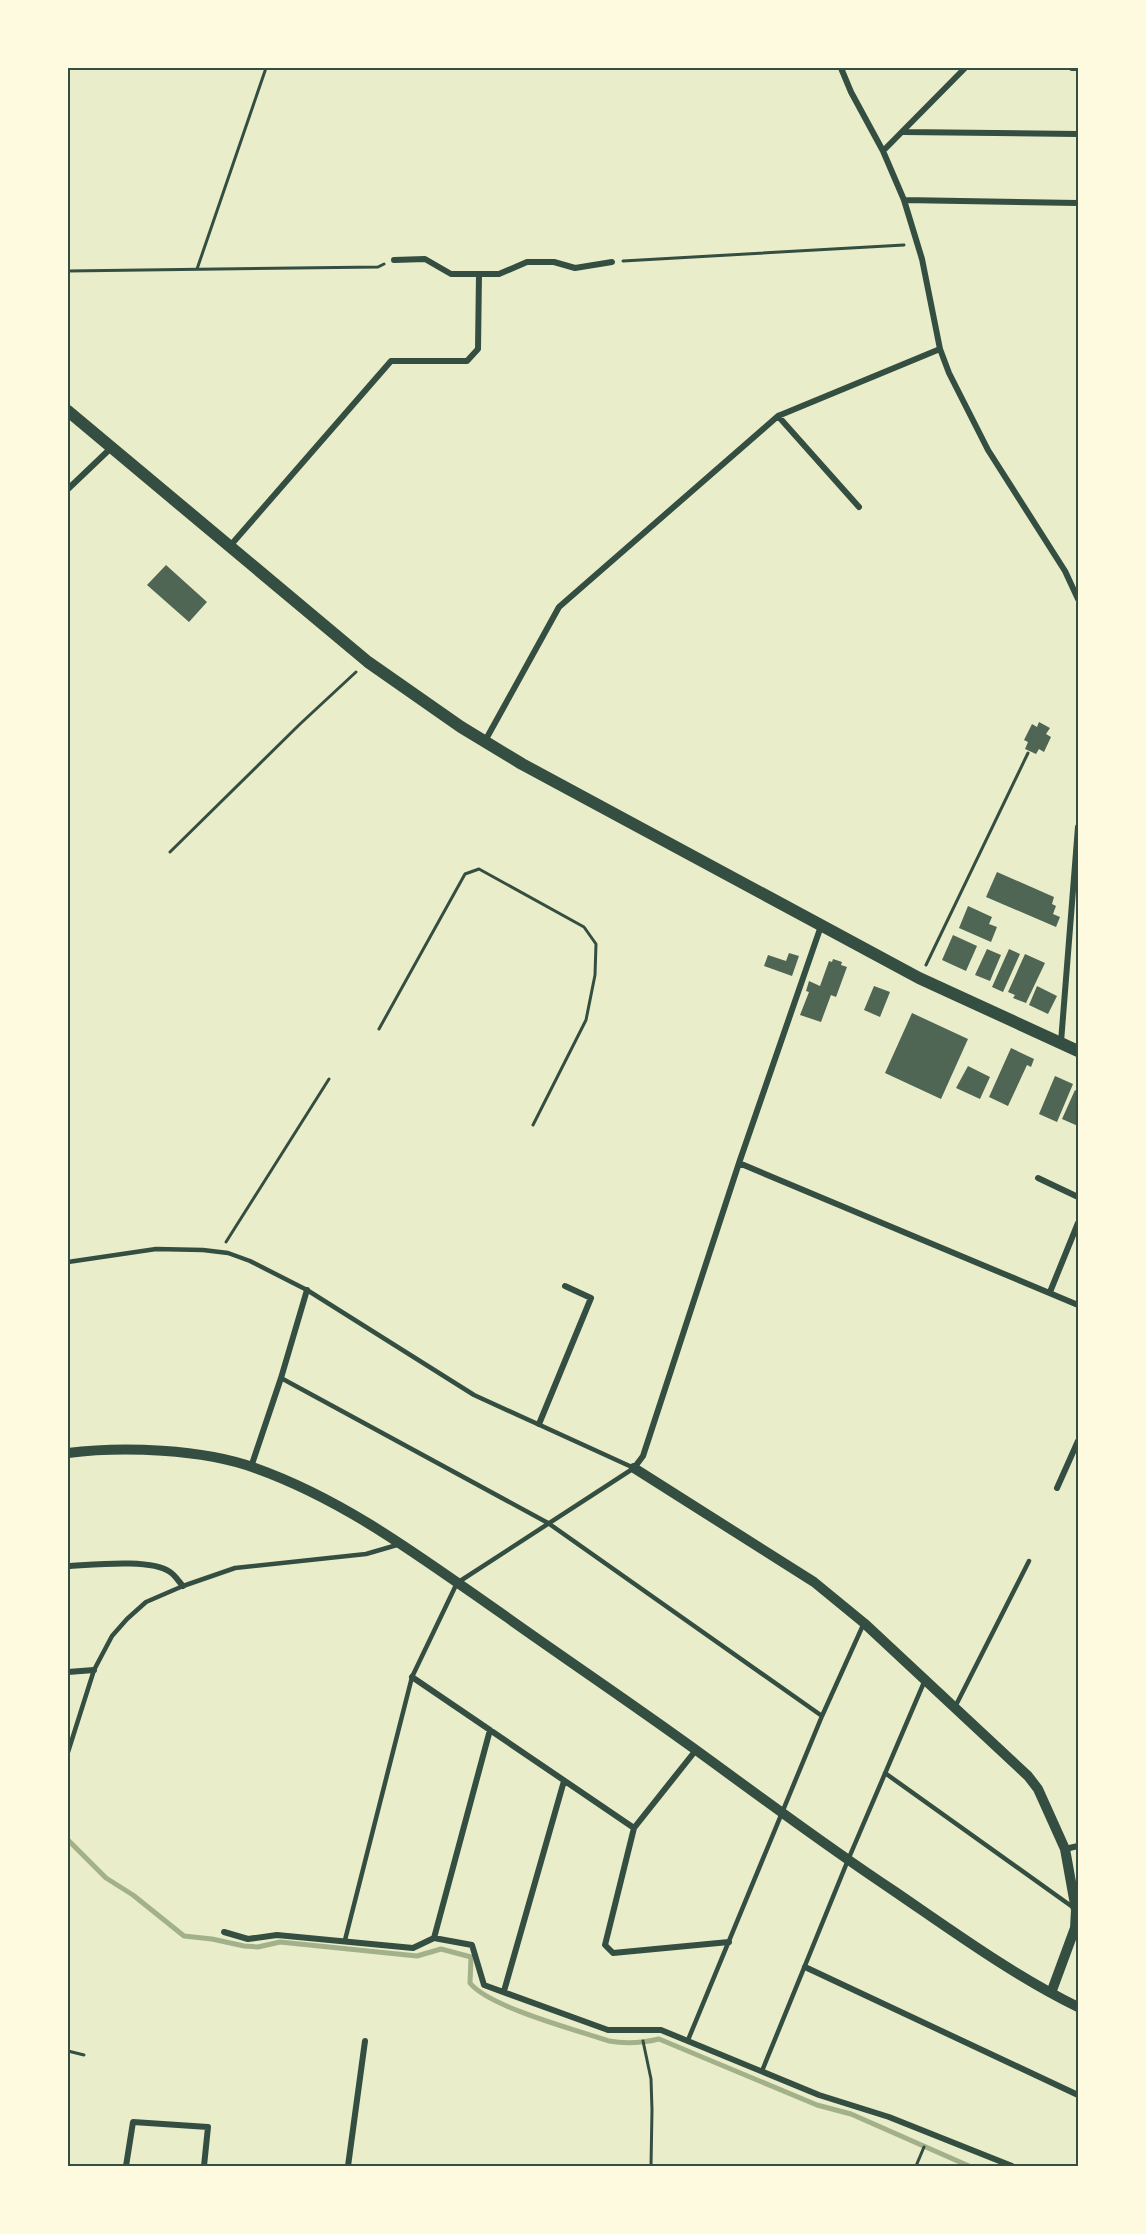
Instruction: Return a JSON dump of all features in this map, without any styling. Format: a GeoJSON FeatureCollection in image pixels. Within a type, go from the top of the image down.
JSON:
{"type":"FeatureCollection","features":[{"type":"Feature","properties":{"kind":"main road"},"geometry":{"type":"LineString","coordinates":[[68,411],[368,662],[461,727],[522,764],[919,978],[1078,1051]]}},
{"type":"Feature","properties":{"kind":"street"},"geometry":{"type":"LineString","coordinates":[[841,68],[851,92],[883,151],[904,200],[918,244],[940,349],[949,373],[988,450],[1065,571],[1078,598]]}},
{"type":"Feature","properties":{"kind":"street"},"geometry":{"type":"LineString","coordinates":[[883,151],[965,68]]}},
{"type":"Feature","properties":{"kind":"street"},"geometry":{"type":"LineString","coordinates":[[1071,68],[1078,68]]}},
{"type":"Feature","properties":{"kind":"street"},"geometry":{"type":"LineString","coordinates":[[904,132],[1078,134]]}},
{"type":"Feature","properties":{"kind":"street"},"geometry":{"type":"LineString","coordinates":[[904,200],[1078,203]]}},
{"type":"Feature","properties":{"kind":"street"},"geometry":{"type":"LineString","coordinates":[[394,260],[425,259],[451,274],[499,274],[527,262],[554,262],[575,268],[612,262]]}},
{"type":"Feature","properties":{"kind":"street"},"geometry":{"type":"LineString","coordinates":[[230,547],[391,361],[467,361],[478,349],[479,274]]}},
{"type":"Feature","properties":{"kind":"street"},"geometry":{"type":"LineString","coordinates":[[484,741],[559,607],[778,416],[940,349]]}},
{"type":"Feature","properties":{"kind":"street"},"geometry":{"type":"LineString","coordinates":[[778,416],[859,507]]}},
{"type":"Feature","properties":{"kind":"street"},"geometry":{"type":"LineString","coordinates":[[68,489],[111,447]]}},
{"type":"Feature","properties":{"kind":"street"},"geometry":{"type":"LineString","coordinates":[[1061,1043],[1078,827]]}},
{"type":"Feature","properties":{"kind":"street"},"geometry":{"type":"LineString","coordinates":[[821,926],[739,1163],[643,1456],[634,1468],[814,1582],[864,1623],[1028,1776],[1038,1790],[1065,1849],[1076,1910],[1077,1928],[1051,1994]]}},
{"type":"Feature","properties":{"kind":"street"},"geometry":{"type":"LineString","coordinates":[[739,1163],[1078,1305]]}},
{"type":"Feature","properties":{"kind":"street"},"geometry":{"type":"LineString","coordinates":[[1038,1178],[1078,1197]]}},
{"type":"Feature","properties":{"kind":"street"},"geometry":{"type":"LineString","coordinates":[[1050,1292],[1078,1223]]}},
{"type":"Feature","properties":{"kind":"street"},"geometry":{"type":"LineString","coordinates":[[539,1424],[591,1298],[565,1286]]}},
{"type":"Feature","properties":{"kind":"street"},"geometry":{"type":"LineString","coordinates":[[251,1467],[307,1290]]}},
{"type":"Feature","properties":{"kind":"street"},"geometry":{"type":"LineString","coordinates":[[1057,1488],[1078,1442]]}},
{"type":"Feature","properties":{"kind":"street"},"geometry":{"type":"LineString","coordinates":[[68,1453],[139,1449],[180,1453],[251,1467],[299,1485],[348,1510],[457,1583],[696,1750],[782,1814],[1011,1971],[1078,2007]]}},
{"type":"Feature","properties":{"kind":"street"},"geometry":{"type":"LineString","coordinates":[[68,1566],[110,1563],[156,1566],[170,1571],[183,1586]]}},
{"type":"Feature","properties":{"kind":"street"},"geometry":{"type":"LineString","coordinates":[[68,1672],[94,1670]]}},
{"type":"Feature","properties":{"kind":"street"},"geometry":{"type":"LineString","coordinates":[[412,1677],[634,1828]]}},
{"type":"Feature","properties":{"kind":"street"},"geometry":{"type":"LineString","coordinates":[[434,1938],[490,1730]]}},
{"type":"Feature","properties":{"kind":"street"},"geometry":{"type":"LineString","coordinates":[[696,1750],[634,1828],[605,1945],[613,1953],[729,1941]]}},
{"type":"Feature","properties":{"kind":"street"},"geometry":{"type":"LineString","coordinates":[[504,1990],[564,1781]]}},
{"type":"Feature","properties":{"kind":"street"},"geometry":{"type":"LineString","coordinates":[[1065,1849],[1078,1846]]}},
{"type":"Feature","properties":{"kind":"street"},"geometry":{"type":"LineString","coordinates":[[224,1932],[248,1939],[277,1935],[413,1948],[434,1938],[472,1945],[484,1985],[504,1990],[608,2030],[661,2030],[819,2095],[889,2116],[1012,2166]]}},
{"type":"Feature","properties":{"kind":"street"},"geometry":{"type":"LineString","coordinates":[[805,1966],[1078,2095]]}},
{"type":"Feature","properties":{"kind":"street"},"geometry":{"type":"LineString","coordinates":[[348,2166],[365,2042]]}},
{"type":"Feature","properties":{"kind":"street"},"geometry":{"type":"LineString","coordinates":[[126,2166],[133,2122],[208,2127],[204,2166]]}},
{"type":"Feature","properties":{"kind":"lane"},"geometry":{"type":"LineString","coordinates":[[68,1262],[156,1249],[228,1253],[250,1261],[307,1290],[474,1395],[634,1468]]}},
{"type":"Feature","properties":{"kind":"lane"},"geometry":{"type":"LineString","coordinates":[[281,1378],[548,1523],[822,1716]]}},
{"type":"Feature","properties":{"kind":"lane"},"geometry":{"type":"LineString","coordinates":[[345,1940],[412,1677],[457,1583],[634,1468]]}},
{"type":"Feature","properties":{"kind":"lane"},"geometry":{"type":"LineString","coordinates":[[68,1752],[94,1670],[112,1636],[146,1602],[183,1586],[236,1568],[366,1554],[399,1544]]}},
{"type":"Feature","properties":{"kind":"lane"},"geometry":{"type":"LineString","coordinates":[[955,1707],[1029,1561]]}},
{"type":"Feature","properties":{"kind":"lane"},"geometry":{"type":"LineString","coordinates":[[688,2040],[822,1716],[864,1623]]}},
{"type":"Feature","properties":{"kind":"lane"},"geometry":{"type":"LineString","coordinates":[[762,2071],[848,1860],[925,1680]]}},
{"type":"Feature","properties":{"kind":"lane"},"geometry":{"type":"LineString","coordinates":[[885,1773],[1076,1910]]}},
{"type":"Feature","properties":{"kind":"path"},"geometry":{"type":"LineString","coordinates":[[197,269],[266,68]]}},
{"type":"Feature","properties":{"kind":"path"},"geometry":{"type":"LineString","coordinates":[[612,262],[918,244]]}},
{"type":"Feature","properties":{"kind":"path"},"geometry":{"type":"LineString","coordinates":[[68,271],[378,267],[394,260]]}},
{"type":"Feature","properties":{"kind":"path"},"geometry":{"type":"LineString","coordinates":[[170,852],[300,724],[368,662]]}},
{"type":"Feature","properties":{"kind":"path"},"geometry":{"type":"LineString","coordinates":[[926,965],[1028,753]]}},
{"type":"Feature","properties":{"kind":"path"},"geometry":{"type":"LineString","coordinates":[[379,1029],[465,874],[479,869],[584,927],[596,944],[595,975],[586,1020],[533,1125]]}},
{"type":"Feature","properties":{"kind":"path"},"geometry":{"type":"LineString","coordinates":[[220,1252],[329,1079]]}},
{"type":"Feature","properties":{"kind":"path"},"geometry":{"type":"LineString","coordinates":[[641,2030],[651,2079],[651,2166]]}},
{"type":"Feature","properties":{"kind":"path"},"geometry":{"type":"LineString","coordinates":[[68,2051],[84,2055]]}},
{"type":"Feature","properties":{"kind":"path"},"geometry":{"type":"LineString","coordinates":[[916,2166],[924,2147]]}},
{"type":"Feature","properties":{"kind":"building"},"geometry":{"type":"Polygon","coordinates":[[[166,565],[207,602],[189,622],[147,585],[166,565]]]}},
{"type":"Feature","properties":{"kind":"building"},"geometry":{"type":"Polygon","coordinates":[[[1039,722],[1050,728],[1046,734],[1051,737],[1044,752],[1039,749],[1036,754],[1025,749],[1028,742],[1024,740],[1032,724],[1037,727],[1039,722]]]}},
{"type":"Feature","properties":{"kind":"building"},"geometry":{"type":"Polygon","coordinates":[[[997,872],[1054,897],[1052,904],[1056,906],[1053,914],[1060,917],[1056,927],[986,897],[997,872]]]}},
{"type":"Feature","properties":{"kind":"building"},"geometry":{"type":"Polygon","coordinates":[[[968,906],[992,917],[989,924],[997,927],[991,942],[959,928],[968,906]]]}},
{"type":"Feature","properties":{"kind":"building"},"geometry":{"type":"Polygon","coordinates":[[[953,935],[977,946],[966,971],[942,960],[953,935]]]}},
{"type":"Feature","properties":{"kind":"building"},"geometry":{"type":"Polygon","coordinates":[[[987,949],[1001,955],[990,981],[975,975],[987,949]]]}},
{"type":"Feature","properties":{"kind":"building"},"geometry":{"type":"Polygon","coordinates":[[[1009,949],[1020,954],[1003,992],[992,987],[1009,949]]]}},
{"type":"Feature","properties":{"kind":"building"},"geometry":{"type":"Polygon","coordinates":[[[789,953],[799,956],[792,976],[764,966],[768,955],[786,961],[789,953]]]}},
{"type":"Feature","properties":{"kind":"building"},"geometry":{"type":"Polygon","coordinates":[[[1025,954],[1045,963],[1026,1003],[1013,998],[1015,995],[1008,992],[1025,954]]]}},
{"type":"Feature","properties":{"kind":"building"},"geometry":{"type":"Polygon","coordinates":[[[833,959],[842,962],[841,965],[847,967],[836,997],[831,995],[821,1022],[800,1015],[809,992],[806,991],[809,981],[820,986],[829,961],[832,962],[833,959]]]}},
{"type":"Feature","properties":{"kind":"building"},"geometry":{"type":"Polygon","coordinates":[[[874,986],[890,992],[880,1017],[864,1010],[874,986]]]}},
{"type":"Feature","properties":{"kind":"building"},"geometry":{"type":"Polygon","coordinates":[[[1037,986],[1057,996],[1048,1014],[1029,1005],[1037,986]]]}},
{"type":"Feature","properties":{"kind":"building"},"geometry":{"type":"Polygon","coordinates":[[[912,1013],[968,1039],[941,1099],[885,1073],[912,1013]]]}},
{"type":"Feature","properties":{"kind":"building"},"geometry":{"type":"Polygon","coordinates":[[[1011,1048],[1034,1059],[1031,1067],[1027,1065],[1008,1106],[989,1097],[1011,1048]]]}},
{"type":"Feature","properties":{"kind":"building"},"geometry":{"type":"Polygon","coordinates":[[[968,1066],[990,1077],[980,1099],[956,1088],[968,1066]]]}},
{"type":"Feature","properties":{"kind":"building"},"geometry":{"type":"Polygon","coordinates":[[[1055,1076],[1073,1084],[1057,1122],[1039,1114],[1055,1076]]]}},
{"type":"Feature","properties":{"kind":"building"},"geometry":{"type":"Polygon","coordinates":[[[1075,1090],[1078,1092],[1078,1126],[1062,1119],[1075,1090]]]}},
{"type":"Feature","properties":{"kind":"waterway"},"geometry":{"type":"LineString","coordinates":[[68,1840],[106,1878],[133,1895],[184,1936],[244,1946],[258,1947],[280,1942],[417,1956],[441,1949],[471,1957],[470,1983],[495,2001],[514,2009],[609,2041],[634,2043],[659,2039],[817,2105],[851,2114],[969,2166]]}}]}
